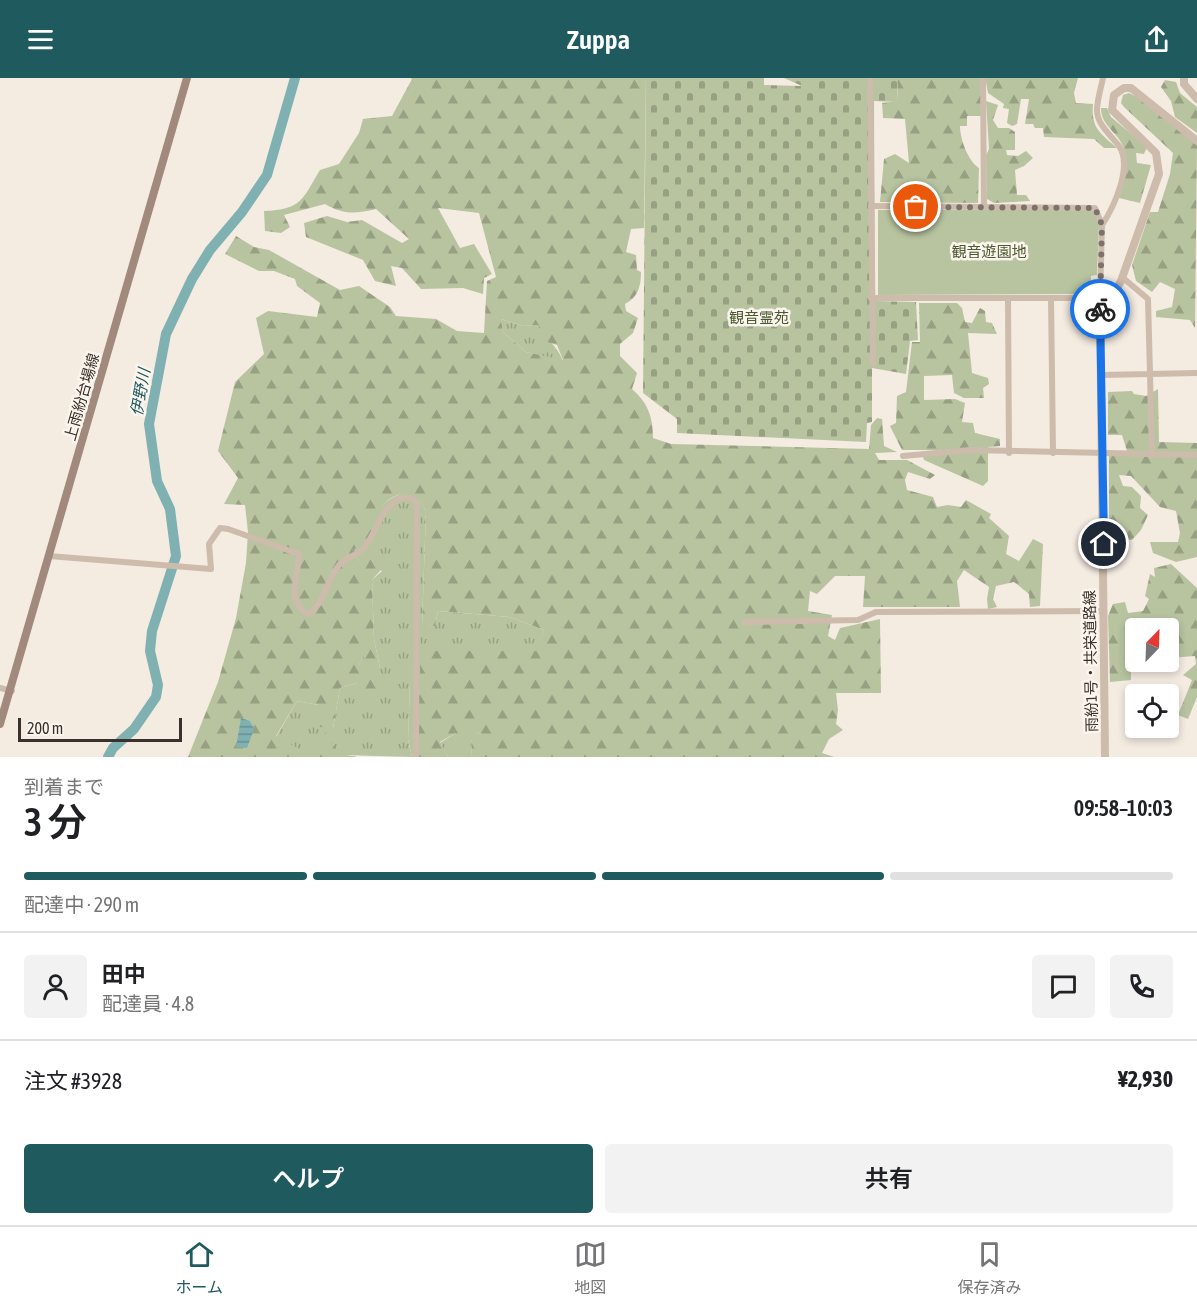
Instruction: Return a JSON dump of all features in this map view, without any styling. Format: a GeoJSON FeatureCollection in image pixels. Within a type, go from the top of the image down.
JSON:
{"type":"FeatureCollection","features":[{"type":"Feature","properties":{"kind":"main road","name":"上雨紛台場線"},"geometry":{"type":"LineString","coordinates":[[0,723],[12,691],[187,78]]}},
{"type":"Feature","properties":{"kind":"street"},"geometry":{"type":"LineString","coordinates":[[870,78],[873,363]]}},
{"type":"Feature","properties":{"kind":"street"},"geometry":{"type":"LineString","coordinates":[[983,78],[984,207]]}},
{"type":"Feature","properties":{"kind":"street"},"geometry":{"type":"LineString","coordinates":[[1102,225],[1110,212],[1124,168],[1120,147],[1099,121],[1097,110],[1103,78]]}},
{"type":"Feature","properties":{"kind":"street"},"geometry":{"type":"LineString","coordinates":[[1184,78],[1184,84],[1197,99]]}},
{"type":"Feature","properties":{"kind":"street"},"geometry":{"type":"LineString","coordinates":[[1101,88],[1114,95]]}},
{"type":"Feature","properties":{"kind":"street"},"geometry":{"type":"LineString","coordinates":[[872,298],[1100,298],[1116,290],[1160,174],[1156,153],[1112,110],[1114,95],[1124,88],[1131,88],[1197,141]]}},
{"type":"Feature","properties":{"kind":"street"},"geometry":{"type":"LineString","coordinates":[[871,206],[1095,208],[1102,225],[1100,298]]}},
{"type":"Feature","properties":{"kind":"street"},"geometry":{"type":"LineString","coordinates":[[1122,277],[1148,299],[1152,456]]}},
{"type":"Feature","properties":{"kind":"street"},"geometry":{"type":"LineString","coordinates":[[1008,298],[1008,453]]}},
{"type":"Feature","properties":{"kind":"street"},"geometry":{"type":"LineString","coordinates":[[1052,298],[1053,453]]}},
{"type":"Feature","properties":{"kind":"street","name":"雨紛1号・共栄道路線"},"geometry":{"type":"LineString","coordinates":[[1100,298],[1105,757]]}},
{"type":"Feature","properties":{"kind":"street"},"geometry":{"type":"LineString","coordinates":[[1101,375],[1197,373]]}},
{"type":"Feature","properties":{"kind":"street"},"geometry":{"type":"LineString","coordinates":[[903,456],[952,451],[1197,455]]}},
{"type":"Feature","properties":{"kind":"street"},"geometry":{"type":"LineString","coordinates":[[49,556],[188,569],[211,569],[209,544],[220,528],[265,540],[299,554],[294,587],[303,611],[308,614],[320,603],[340,564],[363,549],[378,520],[393,504],[406,497],[417,503],[416,757]]}},
{"type":"Feature","properties":{"kind":"street"},"geometry":{"type":"LineString","coordinates":[[745,622],[858,620],[876,612],[1104,611]]}},
{"type":"Feature","properties":{"kind":"street"},"geometry":{"type":"LineString","coordinates":[[0,688],[12,691]]}},
{"type":"Feature","properties":{"kind":"green space"},"geometry":{"type":"Polygon","coordinates":[[[410,78],[646,78],[644,228],[631,229],[626,252],[636,255],[637,270],[641,272],[638,291],[625,304],[626,311],[638,318],[633,333],[620,344],[620,356],[637,373],[632,389],[648,411],[653,438],[671,444],[869,449],[871,425],[877,418],[882,419],[884,446],[897,452],[875,453],[879,460],[907,460],[935,475],[930,479],[908,472],[905,480],[907,490],[933,497],[937,507],[948,505],[961,507],[966,500],[991,514],[989,518],[1009,536],[1006,554],[1019,561],[1033,539],[1043,544],[1040,606],[1030,607],[1029,594],[1014,582],[996,586],[993,599],[997,607],[988,609],[989,587],[964,570],[957,581],[960,607],[863,607],[865,576],[835,576],[817,594],[810,591],[808,611],[832,615],[828,636],[835,640],[840,628],[880,619],[881,693],[836,693],[838,710],[836,724],[843,730],[829,739],[822,753],[834,757],[472,757],[471,739],[482,739],[482,735],[476,732],[463,738],[456,733],[440,742],[448,757],[412,757],[408,739],[410,681],[420,681],[420,651],[536,651],[544,630],[510,617],[438,611],[435,626],[422,625],[426,511],[419,500],[406,493],[394,497],[383,506],[367,540],[352,550],[359,561],[379,555],[387,563],[372,580],[374,639],[380,668],[373,671],[363,656],[359,665],[379,687],[368,694],[357,683],[340,688],[333,728],[319,727],[319,705],[297,701],[276,736],[306,753],[328,730],[335,734],[331,742],[336,747],[336,753],[357,757],[188,757],[218,682],[236,618],[246,563],[248,532],[245,505],[224,504],[238,478],[218,451],[235,382],[264,354],[256,318],[268,311],[317,317],[320,303],[297,286],[295,279],[274,271],[259,271],[225,254],[236,236],[254,247],[269,250],[340,290],[359,286],[390,307],[396,316],[436,319],[457,331],[484,333],[487,281],[496,277],[479,213],[438,208],[460,248],[474,244],[492,274],[484,278],[483,294],[463,288],[421,289],[402,268],[391,266],[396,286],[375,281],[363,260],[306,237],[304,223],[327,216],[347,222],[362,220],[402,243],[409,239],[376,209],[350,212],[325,204],[284,215],[290,227],[281,233],[265,231],[264,211],[286,208],[300,201],[320,170],[339,164],[359,133],[363,119],[392,116],[412,79],[410,78]],[[501,319],[503,332],[526,352],[563,360],[557,345],[529,336],[529,332],[541,332],[538,325],[523,326],[501,319]]]}},
{"type":"Feature","properties":{"kind":"green space","name":"観音霊苑"},"geometry":{"type":"Polygon","coordinates":[[[646,78],[764,78],[764,85],[802,86],[784,78],[897,78],[898,102],[874,101],[875,301],[916,302],[918,340],[910,341],[906,374],[872,368],[872,422],[867,423],[866,442],[677,433],[677,419],[643,393],[646,78]]]}},
{"type":"Feature","properties":{"kind":"green space"},"geometry":{"type":"Polygon","coordinates":[[[897,78],[1078,78],[1074,93],[1076,103],[1093,104],[1095,125],[1117,148],[1104,148],[1094,139],[1044,137],[1043,128],[1025,124],[1029,99],[1021,99],[1017,124],[1012,126],[1007,123],[1009,109],[1003,108],[1004,104],[988,93],[986,82],[981,116],[967,116],[967,126],[960,126],[965,149],[979,168],[978,203],[880,202],[884,159],[895,154],[909,163],[905,119],[883,118],[882,103],[898,101],[897,78]]]}},
{"type":"Feature","properties":{"kind":"green space"},"geometry":{"type":"Polygon","coordinates":[[[1165,80],[1176,82],[1180,93],[1197,107],[1197,133],[1175,117],[1171,101],[1161,87],[1165,80]]]}},
{"type":"Feature","properties":{"kind":"green space"},"geometry":{"type":"Polygon","coordinates":[[[1129,93],[1141,99],[1197,145],[1195,328],[1190,320],[1156,317],[1156,311],[1172,307],[1175,289],[1160,282],[1152,292],[1136,281],[1132,265],[1150,212],[1158,212],[1170,174],[1173,153],[1121,103],[1123,95],[1129,93]]]}},
{"type":"Feature","properties":{"kind":"green space"},"geometry":{"type":"Polygon","coordinates":[[[986,101],[998,105],[993,120],[998,128],[1009,128],[1015,132],[1015,150],[1006,150],[1007,155],[1018,156],[1026,151],[1033,158],[1015,170],[1017,195],[1026,195],[1030,201],[994,203],[987,199],[986,155],[989,149],[986,101]]]}},
{"type":"Feature","properties":{"kind":"green space"},"geometry":{"type":"Polygon","coordinates":[[[1101,108],[1107,108],[1111,117],[1147,147],[1144,154],[1136,153],[1137,163],[1151,165],[1140,203],[1119,198],[1125,174],[1124,149],[1104,120],[1101,108]]]}},
{"type":"Feature","properties":{"kind":"green space","name":"観音遊園地"},"geometry":{"type":"Polygon","coordinates":[[[878,210],[1094,210],[1099,226],[1097,275],[1091,276],[1090,294],[878,295],[878,210]]]}},
{"type":"Feature","properties":{"kind":"green space"},"geometry":{"type":"Polygon","coordinates":[[[919,303],[957,303],[962,308],[965,322],[972,323],[980,308],[985,311],[986,322],[992,323],[997,334],[968,333],[972,373],[988,378],[989,384],[983,388],[984,398],[964,398],[954,393],[952,375],[924,376],[924,400],[955,399],[965,403],[962,422],[973,423],[975,433],[1000,439],[1000,446],[988,447],[988,481],[983,486],[924,460],[923,456],[937,450],[902,450],[890,426],[896,423],[897,396],[906,392],[912,342],[920,342],[919,303]]]}},
{"type":"Feature","properties":{"kind":"green space"},"geometry":{"type":"Polygon","coordinates":[[[501,319],[523,326],[538,325],[557,349],[563,361],[526,352],[503,332],[501,319]]]}},
{"type":"Feature","properties":{"kind":"green space"},"geometry":{"type":"Polygon","coordinates":[[[1158,389],[1159,442],[1197,443],[1197,557],[1176,562],[1153,553],[1150,542],[1178,542],[1180,533],[1176,511],[1160,507],[1131,476],[1119,475],[1123,486],[1132,487],[1141,496],[1140,508],[1148,515],[1141,530],[1132,540],[1109,540],[1109,451],[1127,451],[1122,435],[1108,435],[1108,392],[1132,391],[1134,394],[1146,396],[1158,389]]]}},
{"type":"Feature","properties":{"kind":"green space"},"geometry":{"type":"Polygon","coordinates":[[[409,492],[416,495],[426,511],[422,624],[435,626],[438,611],[510,617],[544,630],[537,651],[420,651],[420,681],[410,682],[408,739],[412,757],[307,754],[276,737],[297,701],[319,705],[333,728],[340,688],[357,683],[359,665],[363,655],[380,668],[374,639],[372,580],[382,571],[359,561],[351,550],[362,543],[368,535],[385,503],[409,492]]]}},
{"type":"Feature","properties":{"kind":"green space"},"geometry":{"type":"Polygon","coordinates":[[[1171,564],[1197,588],[1197,697],[1188,719],[1179,715],[1192,680],[1183,675],[1196,664],[1195,656],[1179,657],[1179,618],[1125,618],[1125,672],[1131,672],[1131,680],[1110,682],[1108,616],[1113,604],[1125,602],[1128,613],[1143,611],[1149,599],[1145,596],[1150,574],[1155,577],[1154,568],[1171,564]]]}},
{"type":"Feature","properties":{"kind":"green space"},"geometry":{"type":"Polygon","coordinates":[[[476,732],[482,735],[482,739],[471,739],[472,757],[448,757],[440,743],[456,733],[476,732]]]}},
{"type":"Feature","properties":{"kind":"water"},"geometry":{"type":"Polygon","coordinates":[[[241,718],[250,721],[254,729],[247,748],[236,747],[241,718]]]}},
{"type":"Feature","properties":{"kind":"waterway","name":"伊野川"},"geometry":{"type":"LineString","coordinates":[[108,757],[113,748],[134,729],[156,697],[158,685],[150,651],[152,631],[176,556],[170,509],[157,481],[149,424],[166,334],[192,279],[210,250],[242,212],[267,175],[295,78]]}},
{"type":"Feature","properties":{"kind":"way so far"},"geometry":{"type":"LineString","coordinates":[[916,207],[1095,208],[1102,225],[1100,309]]}},
{"type":"Feature","properties":{"kind":"route"},"geometry":{"type":"LineString","coordinates":[[1100,309],[1104,544]]}}]}
